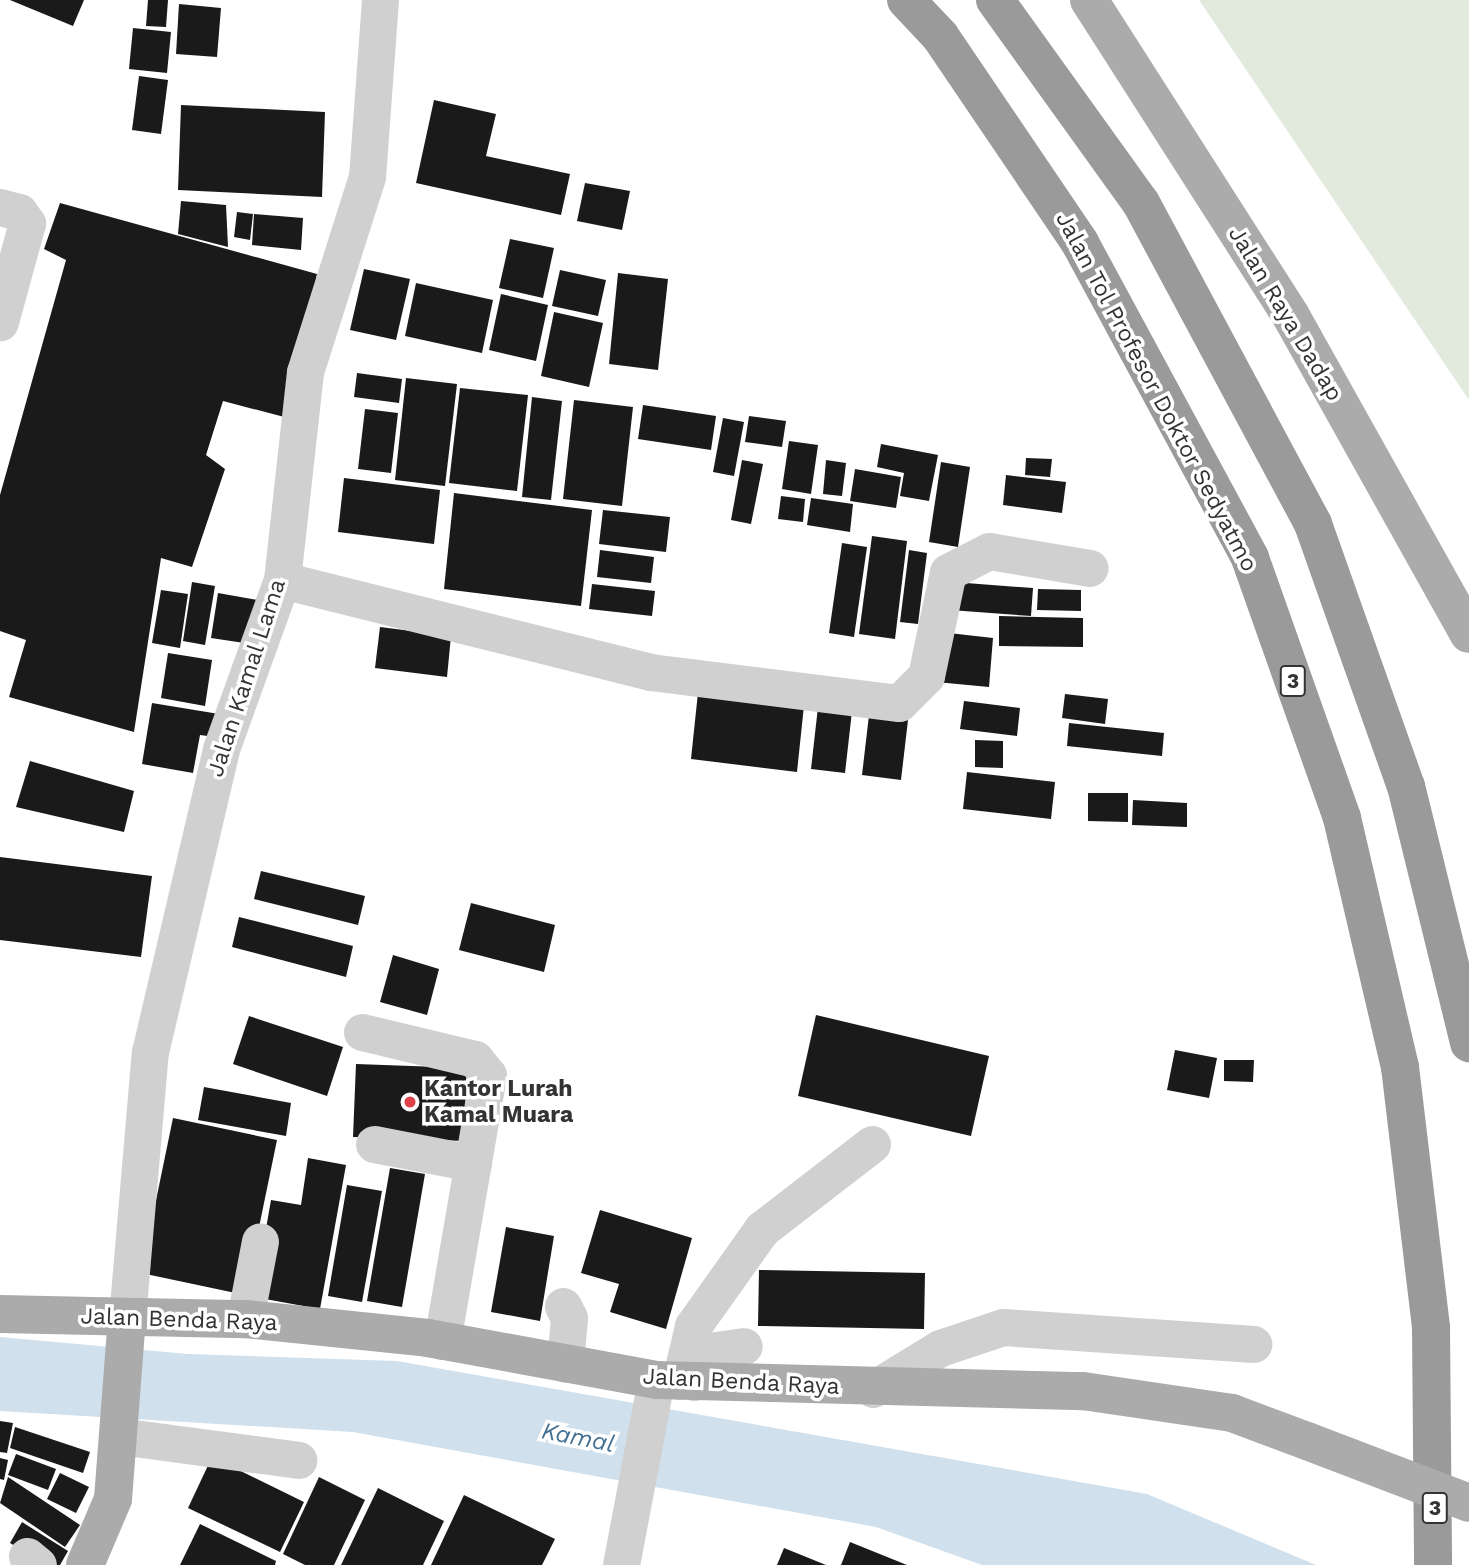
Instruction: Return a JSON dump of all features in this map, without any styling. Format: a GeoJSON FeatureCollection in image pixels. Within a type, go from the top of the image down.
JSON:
{"type":"FeatureCollection","features":[{"type":"Feature","properties":{"kind":"highway","name":"Jalan Tol Profesor Doktor Sedyatmo"},"geometry":{"type":"LineString","coordinates":[[906,0],[940,36],[1080,243],[1250,558],[1342,818],[1402,1081],[1431,1328],[1433,1565]]}},
{"type":"Feature","properties":{"kind":"highway"},"geometry":{"type":"LineString","coordinates":[[995,0],[1141,204],[1313,524],[1406,786],[1469,1043]]}},
{"type":"Feature","properties":{"kind":"main road","name":"Jalan Raya Dadap"},"geometry":{"type":"LineString","coordinates":[[1089,0],[1291,316],[1469,634]]}},
{"type":"Feature","properties":{"kind":"main road","name":"Jalan Benda Raya"},"geometry":{"type":"LineString","coordinates":[[0,1314],[125,1333],[245,1320],[442,1341],[566,1335],[670,1387],[1083,1391],[1232,1413],[1469,1503]]}},
{"type":"Feature","properties":{"kind":"main road"},"geometry":{"type":"LineString","coordinates":[[85,1565],[113,1499],[125,1333]]}},
{"type":"Feature","properties":{"kind":"street","name":"Jalan Kamal Lama"},"geometry":{"type":"LineString","coordinates":[[125,1333],[150,1052],[221,749],[282,580],[304,372],[367,177],[380,0]]}},
{"type":"Feature","properties":{"kind":"street"},"geometry":{"type":"LineString","coordinates":[[0,206],[19,212],[27,223],[0,322]]}},
{"type":"Feature","properties":{"kind":"street"},"geometry":{"type":"LineString","coordinates":[[282,580],[650,672],[899,703],[926,676],[947,572],[989,551],[1090,568]]}},
{"type":"Feature","properties":{"kind":"street"},"geometry":{"type":"LineString","coordinates":[[362,1032],[483,1066],[488,1075],[442,1341]]}},
{"type":"Feature","properties":{"kind":"street"},"geometry":{"type":"LineString","coordinates":[[373,1144],[473,1163]]}},
{"type":"Feature","properties":{"kind":"street"},"geometry":{"type":"LineString","coordinates":[[621,1565],[638,1482],[693,1326],[762,1229],[872,1144]]}},
{"type":"Feature","properties":{"kind":"street"},"geometry":{"type":"LineString","coordinates":[[245,1320],[260,1241]]}},
{"type":"Feature","properties":{"kind":"street"},"geometry":{"type":"LineString","coordinates":[[873,1389],[940,1348],[1003,1328],[1252,1344]]}},
{"type":"Feature","properties":{"kind":"street"},"geometry":{"type":"LineString","coordinates":[[670,1387],[709,1351],[744,1346]]}},
{"type":"Feature","properties":{"kind":"street"},"geometry":{"type":"LineString","coordinates":[[119,1427],[298,1460]]}},
{"type":"Feature","properties":{"kind":"shaded area"},"geometry":{"type":"Polygon","coordinates":[[[1199,0],[1469,0],[1469,400],[1199,0]]]}},
{"type":"Feature","properties":{"kind":"water","name":"Kamal"},"geometry":{"type":"Polygon","coordinates":[[[0,1337],[188,1354],[397,1361],[1147,1494],[1316,1565],[982,1565],[876,1527],[353,1432],[0,1411],[0,1337]]]}},
{"type":"Feature","properties":{"kind":"building"},"geometry":{"type":"Polygon","coordinates":[[[10,0],[84,0],[73,26],[10,0]]]}},
{"type":"Feature","properties":{"kind":"building"},"geometry":{"type":"Polygon","coordinates":[[[148,0],[168,0],[166,27],[146,26],[148,0]]]}},
{"type":"Feature","properties":{"kind":"building"},"geometry":{"type":"Polygon","coordinates":[[[179,4],[221,8],[217,57],[176,54],[179,4]]]}},
{"type":"Feature","properties":{"kind":"building"},"geometry":{"type":"Polygon","coordinates":[[[133,28],[171,32],[167,73],[129,69],[133,28]]]}},
{"type":"Feature","properties":{"kind":"building"},"geometry":{"type":"Polygon","coordinates":[[[139,76],[168,80],[161,134],[132,130],[139,76]]]}},
{"type":"Feature","properties":{"kind":"building"},"geometry":{"type":"Polygon","coordinates":[[[434,100],[496,114],[486,156],[570,174],[561,215],[416,183],[434,100]]]}},
{"type":"Feature","properties":{"kind":"building"},"geometry":{"type":"Polygon","coordinates":[[[181,105],[325,112],[322,197],[178,190],[181,105]]]}},
{"type":"Feature","properties":{"kind":"building"},"geometry":{"type":"Polygon","coordinates":[[[585,183],[630,191],[622,230],[577,221],[585,183]]]}},
{"type":"Feature","properties":{"kind":"building"},"geometry":{"type":"Polygon","coordinates":[[[181,201],[226,205],[228,247],[178,234],[181,201]]]}},
{"type":"Feature","properties":{"kind":"building"},"geometry":{"type":"Polygon","coordinates":[[[60,203],[317,274],[288,418],[223,401],[206,455],[225,469],[192,567],[161,558],[134,732],[9,697],[26,640],[0,631],[0,495],[66,260],[44,249],[60,203]]]}},
{"type":"Feature","properties":{"kind":"building"},"geometry":{"type":"Polygon","coordinates":[[[237,212],[253,214],[250,240],[234,237],[237,212]]]}},
{"type":"Feature","properties":{"kind":"building"},"geometry":{"type":"Polygon","coordinates":[[[254,214],[303,218],[301,250],[252,245],[254,214]]]}},
{"type":"Feature","properties":{"kind":"building"},"geometry":{"type":"Polygon","coordinates":[[[510,239],[554,248],[543,298],[499,288],[510,239]]]}},
{"type":"Feature","properties":{"kind":"building"},"geometry":{"type":"Polygon","coordinates":[[[364,269],[410,279],[396,340],[350,330],[364,269]]]}},
{"type":"Feature","properties":{"kind":"building"},"geometry":{"type":"Polygon","coordinates":[[[560,270],[606,280],[598,316],[552,306],[560,270]]]}},
{"type":"Feature","properties":{"kind":"building"},"geometry":{"type":"Polygon","coordinates":[[[618,273],[668,279],[658,370],[609,364],[618,273]]]}},
{"type":"Feature","properties":{"kind":"building"},"geometry":{"type":"Polygon","coordinates":[[[416,283],[493,300],[482,353],[405,336],[416,283]]]}},
{"type":"Feature","properties":{"kind":"building"},"geometry":{"type":"Polygon","coordinates":[[[501,294],[548,305],[536,361],[489,350],[501,294]]]}},
{"type":"Feature","properties":{"kind":"building"},"geometry":{"type":"Polygon","coordinates":[[[554,312],[603,323],[589,387],[541,376],[554,312]]]}},
{"type":"Feature","properties":{"kind":"building"},"geometry":{"type":"Polygon","coordinates":[[[357,373],[402,379],[399,403],[354,397],[357,373]]]}},
{"type":"Feature","properties":{"kind":"building"},"geometry":{"type":"Polygon","coordinates":[[[406,378],[457,384],[445,486],[395,480],[406,378]]]}},
{"type":"Feature","properties":{"kind":"building"},"geometry":{"type":"Polygon","coordinates":[[[460,388],[528,395],[517,491],[449,483],[460,388]]]}},
{"type":"Feature","properties":{"kind":"building"},"geometry":{"type":"Polygon","coordinates":[[[532,397],[562,401],[551,500],[522,497],[532,397]]]}},
{"type":"Feature","properties":{"kind":"building"},"geometry":{"type":"Polygon","coordinates":[[[574,400],[633,407],[622,506],[563,499],[574,400]]]}},
{"type":"Feature","properties":{"kind":"building"},"geometry":{"type":"Polygon","coordinates":[[[643,405],[716,416],[711,450],[638,439],[643,405]]]}},
{"type":"Feature","properties":{"kind":"building"},"geometry":{"type":"Polygon","coordinates":[[[365,409],[398,413],[391,473],[358,469],[365,409]]]}},
{"type":"Feature","properties":{"kind":"building"},"geometry":{"type":"Polygon","coordinates":[[[749,416],[786,421],[782,447],[745,442],[749,416]]]}},
{"type":"Feature","properties":{"kind":"building"},"geometry":{"type":"Polygon","coordinates":[[[723,418],[744,422],[734,476],[713,472],[723,418]]]}},
{"type":"Feature","properties":{"kind":"building"},"geometry":{"type":"Polygon","coordinates":[[[789,441],[818,445],[811,494],[782,489],[789,441]]]}},
{"type":"Feature","properties":{"kind":"building"},"geometry":{"type":"Polygon","coordinates":[[[881,444],[938,455],[929,501],[900,496],[904,473],[877,467],[881,444]]]}},
{"type":"Feature","properties":{"kind":"building"},"geometry":{"type":"Polygon","coordinates":[[[1026,458],[1052,459],[1050,477],[1025,475],[1026,458]]]}},
{"type":"Feature","properties":{"kind":"building"},"geometry":{"type":"Polygon","coordinates":[[[742,460],[763,464],[751,524],[731,520],[742,460]]]}},
{"type":"Feature","properties":{"kind":"building"},"geometry":{"type":"Polygon","coordinates":[[[826,460],[846,463],[842,496],[823,494],[826,460]]]}},
{"type":"Feature","properties":{"kind":"building"},"geometry":{"type":"Polygon","coordinates":[[[941,462],[970,467],[958,547],[929,542],[941,462]]]}},
{"type":"Feature","properties":{"kind":"building"},"geometry":{"type":"Polygon","coordinates":[[[855,469],[901,477],[896,508],[850,501],[855,469]]]}},
{"type":"Feature","properties":{"kind":"building"},"geometry":{"type":"Polygon","coordinates":[[[1006,475],[1066,482],[1062,513],[1003,505],[1006,475]]]}},
{"type":"Feature","properties":{"kind":"building"},"geometry":{"type":"Polygon","coordinates":[[[344,478],[440,490],[434,544],[338,532],[344,478]]]}},
{"type":"Feature","properties":{"kind":"building"},"geometry":{"type":"Polygon","coordinates":[[[454,493],[592,510],[581,606],[444,589],[454,493]]]}},
{"type":"Feature","properties":{"kind":"building"},"geometry":{"type":"Polygon","coordinates":[[[781,496],[805,499],[803,522],[778,519],[781,496]]]}},
{"type":"Feature","properties":{"kind":"building"},"geometry":{"type":"Polygon","coordinates":[[[811,498],[853,504],[850,532],[807,525],[811,498]]]}},
{"type":"Feature","properties":{"kind":"building"},"geometry":{"type":"Polygon","coordinates":[[[603,510],[670,517],[666,552],[599,544],[603,510]]]}},
{"type":"Feature","properties":{"kind":"building"},"geometry":{"type":"Polygon","coordinates":[[[872,536],[907,541],[895,639],[859,634],[872,536]]]}},
{"type":"Feature","properties":{"kind":"building"},"geometry":{"type":"Polygon","coordinates":[[[842,543],[867,547],[854,637],[829,633],[842,543]]]}},
{"type":"Feature","properties":{"kind":"building"},"geometry":{"type":"Polygon","coordinates":[[[600,550],[654,557],[651,583],[597,577],[600,550]]]}},
{"type":"Feature","properties":{"kind":"building"},"geometry":{"type":"Polygon","coordinates":[[[909,550],[927,553],[918,624],[900,622],[909,550]]]}},
{"type":"Feature","properties":{"kind":"building"},"geometry":{"type":"Polygon","coordinates":[[[192,582],[215,586],[205,645],[183,641],[192,582]]]}},
{"type":"Feature","properties":{"kind":"building"},"geometry":{"type":"Polygon","coordinates":[[[953,582],[1033,588],[1031,616],[950,610],[953,582]]]}},
{"type":"Feature","properties":{"kind":"building"},"geometry":{"type":"Polygon","coordinates":[[[592,584],[655,591],[652,616],[589,609],[592,584]]]}},
{"type":"Feature","properties":{"kind":"building"},"geometry":{"type":"Polygon","coordinates":[[[1038,589],[1081,590],[1081,611],[1037,610],[1038,589]]]}},
{"type":"Feature","properties":{"kind":"building"},"geometry":{"type":"Polygon","coordinates":[[[161,590],[188,594],[180,648],[152,643],[161,590]]]}},
{"type":"Feature","properties":{"kind":"building"},"geometry":{"type":"Polygon","coordinates":[[[218,593],[258,600],[251,644],[211,638],[218,593]]]}},
{"type":"Feature","properties":{"kind":"building"},"geometry":{"type":"Polygon","coordinates":[[[999,616],[1083,618],[1083,647],[999,646],[999,616]]]}},
{"type":"Feature","properties":{"kind":"building"},"geometry":{"type":"Polygon","coordinates":[[[380,627],[451,636],[447,677],[375,668],[380,627]]]}},
{"type":"Feature","properties":{"kind":"building"},"geometry":{"type":"Polygon","coordinates":[[[940,632],[993,638],[989,687],[936,682],[940,632]]]}},
{"type":"Feature","properties":{"kind":"building"},"geometry":{"type":"Polygon","coordinates":[[[168,653],[212,660],[205,706],[161,698],[168,653]]]}},
{"type":"Feature","properties":{"kind":"building"},"geometry":{"type":"Polygon","coordinates":[[[699,683],[805,696],[797,772],[691,759],[699,683]]]}},
{"type":"Feature","properties":{"kind":"building"},"geometry":{"type":"Polygon","coordinates":[[[1065,694],[1108,699],[1105,724],[1062,718],[1065,694]]]}},
{"type":"Feature","properties":{"kind":"building"},"geometry":{"type":"Polygon","coordinates":[[[964,701],[1020,708],[1017,736],[960,729],[964,701]]]}},
{"type":"Feature","properties":{"kind":"building"},"geometry":{"type":"Polygon","coordinates":[[[152,703],[219,714],[215,737],[200,735],[193,773],[142,764],[152,703]]]}},
{"type":"Feature","properties":{"kind":"building"},"geometry":{"type":"Polygon","coordinates":[[[818,707],[852,711],[845,773],[811,769],[818,707]]]}},
{"type":"Feature","properties":{"kind":"building"},"geometry":{"type":"Polygon","coordinates":[[[869,715],[908,720],[901,780],[862,775],[869,715]]]}},
{"type":"Feature","properties":{"kind":"building"},"geometry":{"type":"Polygon","coordinates":[[[1069,723],[1164,733],[1162,756],[1067,746],[1069,723]]]}},
{"type":"Feature","properties":{"kind":"building"},"geometry":{"type":"Polygon","coordinates":[[[975,740],[1003,741],[1003,768],[975,767],[975,740]]]}},
{"type":"Feature","properties":{"kind":"building"},"geometry":{"type":"Polygon","coordinates":[[[30,761],[134,791],[124,832],[16,807],[30,761]]]}},
{"type":"Feature","properties":{"kind":"building"},"geometry":{"type":"Polygon","coordinates":[[[967,772],[1055,782],[1051,819],[963,809],[967,772]]]}},
{"type":"Feature","properties":{"kind":"building"},"geometry":{"type":"Polygon","coordinates":[[[1088,793],[1128,793],[1128,822],[1088,821],[1088,793]]]}},
{"type":"Feature","properties":{"kind":"building"},"geometry":{"type":"Polygon","coordinates":[[[1133,800],[1187,803],[1187,827],[1132,825],[1133,800]]]}},
{"type":"Feature","properties":{"kind":"building"},"geometry":{"type":"Polygon","coordinates":[[[0,857],[152,876],[141,957],[0,940],[0,857]]]}},
{"type":"Feature","properties":{"kind":"building"},"geometry":{"type":"Polygon","coordinates":[[[261,871],[365,896],[358,925],[254,899],[261,871]]]}},
{"type":"Feature","properties":{"kind":"building"},"geometry":{"type":"Polygon","coordinates":[[[471,903],[555,925],[544,972],[459,950],[471,903]]]}},
{"type":"Feature","properties":{"kind":"building"},"geometry":{"type":"Polygon","coordinates":[[[239,917],[353,946],[346,977],[232,947],[239,917]]]}},
{"type":"Feature","properties":{"kind":"building"},"geometry":{"type":"Polygon","coordinates":[[[393,955],[439,969],[427,1015],[380,1002],[393,955]]]}},
{"type":"Feature","properties":{"kind":"building"},"geometry":{"type":"Polygon","coordinates":[[[816,1015],[989,1056],[971,1136],[798,1096],[816,1015]]]}},
{"type":"Feature","properties":{"kind":"building"},"geometry":{"type":"Polygon","coordinates":[[[249,1016],[343,1047],[327,1096],[233,1064],[249,1016]]]}},
{"type":"Feature","properties":{"kind":"building"},"geometry":{"type":"Polygon","coordinates":[[[1175,1050],[1217,1058],[1209,1098],[1167,1090],[1175,1050]]]}},
{"type":"Feature","properties":{"kind":"building"},"geometry":{"type":"Polygon","coordinates":[[[1224,1060],[1254,1060],[1253,1082],[1224,1081],[1224,1060]]]}},
{"type":"Feature","properties":{"kind":"building","name":"Kantor Lurah Kamal Muara"},"geometry":{"type":"Polygon","coordinates":[[[356,1064],[467,1068],[464,1141],[353,1137],[356,1064]]]}},
{"type":"Feature","properties":{"kind":"building"},"geometry":{"type":"Polygon","coordinates":[[[204,1087],[291,1103],[286,1136],[198,1120],[204,1087]]]}},
{"type":"Feature","properties":{"kind":"building"},"geometry":{"type":"Polygon","coordinates":[[[173,1118],[277,1140],[245,1295],[141,1273],[173,1118]]]}},
{"type":"Feature","properties":{"kind":"building"},"geometry":{"type":"Polygon","coordinates":[[[308,1158],[346,1165],[320,1309],[254,1297],[271,1200],[301,1205],[308,1158]]]}},
{"type":"Feature","properties":{"kind":"building"},"geometry":{"type":"Polygon","coordinates":[[[390,1168],[425,1174],[402,1307],[367,1301],[390,1168]]]}},
{"type":"Feature","properties":{"kind":"building"},"geometry":{"type":"Polygon","coordinates":[[[347,1185],[382,1191],[362,1302],[328,1296],[347,1185]]]}},
{"type":"Feature","properties":{"kind":"building"},"geometry":{"type":"Polygon","coordinates":[[[600,1210],[692,1238],[666,1329],[610,1312],[619,1284],[581,1273],[600,1210]]]}},
{"type":"Feature","properties":{"kind":"building"},"geometry":{"type":"Polygon","coordinates":[[[506,1227],[554,1236],[540,1321],[491,1312],[506,1227]]]}},
{"type":"Feature","properties":{"kind":"building"},"geometry":{"type":"Polygon","coordinates":[[[759,1270],[925,1273],[924,1329],[758,1326],[759,1270]]]}},
{"type":"Feature","properties":{"kind":"building"},"geometry":{"type":"Polygon","coordinates":[[[0,1421],[13,1423],[7,1453],[0,1452],[0,1421]]]}},
{"type":"Feature","properties":{"kind":"building"},"geometry":{"type":"Polygon","coordinates":[[[15,1427],[90,1452],[83,1473],[10,1448],[15,1427]]]}},
{"type":"Feature","properties":{"kind":"building"},"geometry":{"type":"Polygon","coordinates":[[[16,1454],[56,1469],[48,1490],[8,1475],[16,1454]]]}},
{"type":"Feature","properties":{"kind":"building"},"geometry":{"type":"Polygon","coordinates":[[[212,1457],[304,1502],[280,1552],[188,1508],[212,1457]]]}},
{"type":"Feature","properties":{"kind":"building"},"geometry":{"type":"Polygon","coordinates":[[[0,1458],[8,1460],[4,1480],[0,1479],[0,1458]]]}},
{"type":"Feature","properties":{"kind":"building"},"geometry":{"type":"Polygon","coordinates":[[[60,1473],[89,1487],[76,1513],[47,1499],[60,1473]]]}},
{"type":"Feature","properties":{"kind":"building"},"geometry":{"type":"Polygon","coordinates":[[[8,1477],[80,1525],[65,1547],[0,1503],[8,1477]]]}},
{"type":"Feature","properties":{"kind":"building"},"geometry":{"type":"Polygon","coordinates":[[[319,1477],[365,1500],[334,1565],[305,1565],[283,1554],[319,1477]]]}},
{"type":"Feature","properties":{"kind":"building"},"geometry":{"type":"Polygon","coordinates":[[[378,1488],[444,1521],[423,1565],[341,1565],[378,1488]]]}},
{"type":"Feature","properties":{"kind":"building"},"geometry":{"type":"Polygon","coordinates":[[[464,1495],[555,1539],[542,1565],[431,1565],[464,1495]]]}},
{"type":"Feature","properties":{"kind":"building"},"geometry":{"type":"Polygon","coordinates":[[[22,1522],[68,1551],[60,1565],[46,1565],[10,1543],[22,1522]]]}},
{"type":"Feature","properties":{"kind":"building"},"geometry":{"type":"Polygon","coordinates":[[[200,1524],[276,1561],[275,1565],[180,1565],[200,1524]]]}},
{"type":"Feature","properties":{"kind":"building"},"geometry":{"type":"Polygon","coordinates":[[[850,1542],[907,1565],[841,1565],[850,1542]]]}},
{"type":"Feature","properties":{"kind":"building"},"geometry":{"type":"Polygon","coordinates":[[[784,1548],[826,1565],[777,1565],[784,1548]]]}},
{"type":"Feature","properties":{"kind":"place","name":"Kantor Lurah Kamal Muara"},"geometry":{"type":"Point","coordinates":[410,1102]}}]}
